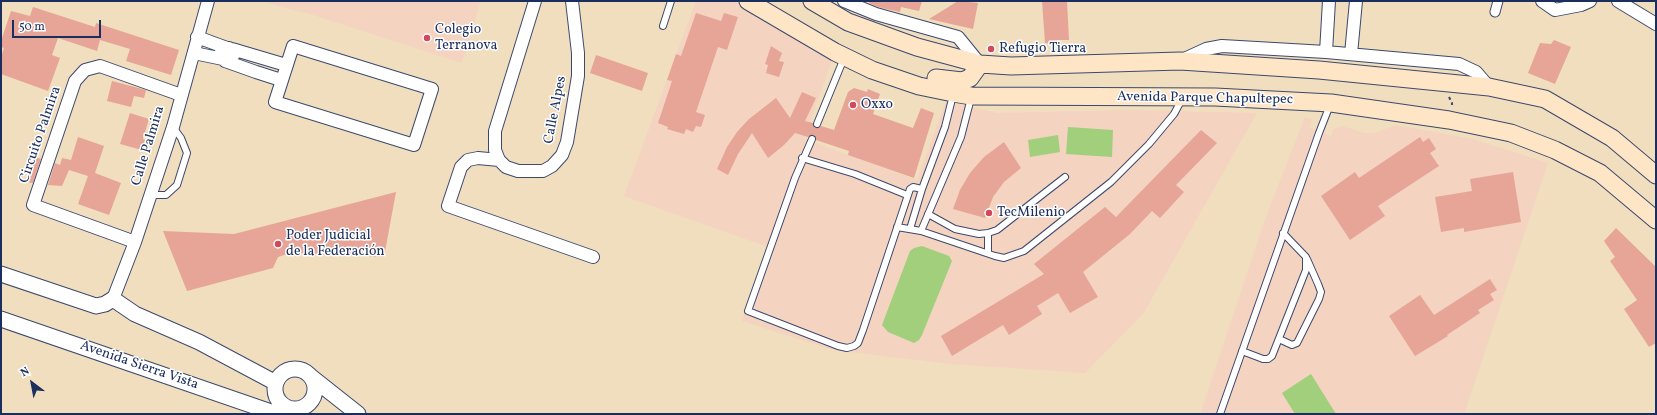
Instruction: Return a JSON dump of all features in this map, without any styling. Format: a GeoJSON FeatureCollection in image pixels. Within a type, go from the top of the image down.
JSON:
{"type":"FeatureCollection","features":[{"type":"Feature","properties":{"kind":"main road","name":"Avenida Parque Chapultepec"},"geometry":{"type":"LineString","coordinates":[[748,1],[872,70],[919,86],[953,93],[972,96],[1215,97],[1331,103],[1449,120],[1511,133],[1555,150],[1600,173],[1656,220]]}},
{"type":"Feature","properties":{"kind":"main road"},"geometry":{"type":"LineString","coordinates":[[812,1],[848,22],[917,47],[980,64],[1011,66],[1180,61],[1319,70],[1489,87],[1545,99],[1612,138],[1656,175]]}},
{"type":"Feature","properties":{"kind":"main road"},"geometry":{"type":"LineString","coordinates":[[872,70],[909,72],[958,82],[970,78],[980,64]]}},
{"type":"Feature","properties":{"kind":"street","name":"Calle Palmira"},"geometry":{"type":"LineString","coordinates":[[113,299],[135,242],[173,127],[208,1]]}},
{"type":"Feature","properties":{"kind":"street"},"geometry":{"type":"LineString","coordinates":[[535,1],[495,131],[495,150],[499,160],[478,158],[468,160],[462,168],[448,206],[593,257]]}},
{"type":"Feature","properties":{"kind":"street","name":"Calle Alpes"},"geometry":{"type":"LineString","coordinates":[[499,160],[506,167],[518,171],[544,171],[552,166],[562,156],[567,142],[578,76],[578,53],[572,1]]}},
{"type":"Feature","properties":{"kind":"street"},"geometry":{"type":"LineString","coordinates":[[1326,52],[1329,1]]}},
{"type":"Feature","properties":{"kind":"street"},"geometry":{"type":"LineString","coordinates":[[1350,54],[1356,1]]}},
{"type":"Feature","properties":{"kind":"street"},"geometry":{"type":"LineString","coordinates":[[1495,12],[1498,1]]}},
{"type":"Feature","properties":{"kind":"street"},"geometry":{"type":"LineString","coordinates":[[1542,1],[1554,10],[1581,5],[1590,1]]}},
{"type":"Feature","properties":{"kind":"street"},"geometry":{"type":"LineString","coordinates":[[1618,1],[1656,24]]}},
{"type":"Feature","properties":{"kind":"street"},"geometry":{"type":"LineString","coordinates":[[847,2],[898,22],[958,37],[980,64]]}},
{"type":"Feature","properties":{"kind":"street"},"geometry":{"type":"LineString","coordinates":[[198,37],[229,49],[286,65]]}},
{"type":"Feature","properties":{"kind":"street"},"geometry":{"type":"LineString","coordinates":[[293,46],[432,89],[414,145],[275,102],[281,80],[293,46]]}},
{"type":"Feature","properties":{"kind":"street"},"geometry":{"type":"LineString","coordinates":[[1180,61],[1206,49],[1222,46],[1350,54],[1459,64],[1476,72],[1489,87]]}},
{"type":"Feature","properties":{"kind":"street"},"geometry":{"type":"LineString","coordinates":[[224,60],[221,52],[229,49]]}},
{"type":"Feature","properties":{"kind":"street"},"geometry":{"type":"LineString","coordinates":[[194,52],[224,60],[281,80]]}},
{"type":"Feature","properties":{"kind":"street","name":"Circuito Palmira"},"geometry":{"type":"LineString","coordinates":[[135,242],[33,205],[75,82],[85,70],[100,66],[181,94]]}},
{"type":"Feature","properties":{"kind":"street"},"geometry":{"type":"LineString","coordinates":[[1,274],[96,306],[105,304],[113,299],[135,314],[199,342],[276,383]]}},
{"type":"Feature","properties":{"kind":"street","name":"Avenida Sierra Vista"},"geometry":{"type":"LineString","coordinates":[[1,319],[276,414]]}},
{"type":"Feature","properties":{"kind":"street"},"geometry":{"type":"LineString","coordinates":[[310,376],[315,385],[313,399],[309,404],[296,409],[290,409],[279,401],[275,389],[279,377],[290,370],[303,370],[358,414]]}},
{"type":"Feature","properties":{"kind":"lane"},"geometry":{"type":"LineString","coordinates":[[663,26],[671,1]]}},
{"type":"Feature","properties":{"kind":"lane"},"geometry":{"type":"LineString","coordinates":[[817,124],[845,56]]}},
{"type":"Feature","properties":{"kind":"lane"},"geometry":{"type":"LineString","coordinates":[[910,229],[922,189],[945,127],[953,93]]}},
{"type":"Feature","properties":{"kind":"lane"},"geometry":{"type":"LineString","coordinates":[[921,231],[961,137],[972,96]]}},
{"type":"Feature","properties":{"kind":"lane"},"geometry":{"type":"LineString","coordinates":[[897,227],[921,231],[1004,258],[1024,251],[1111,182],[1154,138],[1174,114],[1183,97]]}},
{"type":"Feature","properties":{"kind":"lane"},"geometry":{"type":"LineString","coordinates":[[1220,414],[1319,133],[1331,103]]}},
{"type":"Feature","properties":{"kind":"lane"},"geometry":{"type":"LineString","coordinates":[[150,195],[166,195],[177,185],[187,153],[181,138],[173,127]]}},
{"type":"Feature","properties":{"kind":"lane"},"geometry":{"type":"LineString","coordinates":[[812,139],[802,158],[748,311],[838,346],[847,348],[858,344],[910,189],[913,187],[922,189]]}},
{"type":"Feature","properties":{"kind":"lane"},"geometry":{"type":"LineString","coordinates":[[802,158],[854,174],[908,195]]}},
{"type":"Feature","properties":{"kind":"lane"},"geometry":{"type":"LineString","coordinates":[[928,214],[955,229],[979,234],[988,233],[996,230],[1066,177]]}},
{"type":"Feature","properties":{"kind":"lane"},"geometry":{"type":"LineString","coordinates":[[988,233],[988,253]]}},
{"type":"Feature","properties":{"kind":"lane"},"geometry":{"type":"LineString","coordinates":[[1278,339],[1292,345],[1297,344],[1321,292],[1306,257],[1283,234]]}},
{"type":"Feature","properties":{"kind":"lane"},"geometry":{"type":"LineString","coordinates":[[1242,351],[1263,359],[1268,359],[1272,356],[1306,270],[1306,257]]}},
{"type":"Feature","properties":{"kind":"shaded area","name":"Colegio Terranova"},"geometry":{"type":"Polygon","coordinates":[[[261,1],[481,1],[462,63],[307,13],[261,1]]]}},
{"type":"Feature","properties":{"kind":"shaded area","name":"TecMilenio"},"geometry":{"type":"Polygon","coordinates":[[[696,1],[748,1],[835,52],[804,139],[917,180],[946,101],[998,113],[1131,110],[1257,113],[1143,314],[1085,373],[951,364],[833,350],[742,321],[768,247],[624,196],[696,1]]]}},
{"type":"Feature","properties":{"kind":"shaded area"},"geometry":{"type":"Polygon","coordinates":[[[1305,117],[1312,120],[1309,128],[1331,136],[1334,129],[1342,126],[1364,133],[1375,133],[1396,125],[1473,139],[1548,163],[1464,414],[1200,414],[1265,219],[1305,117]]]}},
{"type":"Feature","properties":{"kind":"green space"},"geometry":{"type":"Polygon","coordinates":[[[1068,127],[1113,130],[1112,157],[1066,154],[1068,127]]]}},
{"type":"Feature","properties":{"kind":"green space"},"geometry":{"type":"Polygon","coordinates":[[[1058,135],[1060,152],[1030,157],[1028,140],[1058,135]]]}},
{"type":"Feature","properties":{"kind":"green space"},"geometry":{"type":"Polygon","coordinates":[[[922,246],[949,256],[952,261],[922,335],[919,340],[914,343],[888,332],[882,325],[910,251],[914,248],[922,246]]]}},
{"type":"Feature","properties":{"kind":"green space"},"geometry":{"type":"Polygon","coordinates":[[[1311,374],[1336,414],[1295,414],[1282,393],[1311,374]]]}},
{"type":"Feature","properties":{"kind":"building"},"geometry":{"type":"Polygon","coordinates":[[[870,1],[922,1],[919,11],[901,7],[900,12],[878,7],[869,3],[870,1]]]}},
{"type":"Feature","properties":{"kind":"building"},"geometry":{"type":"Polygon","coordinates":[[[958,1],[978,3],[973,29],[929,19],[958,1]]]}},
{"type":"Feature","properties":{"kind":"building"},"geometry":{"type":"Polygon","coordinates":[[[1042,1],[1067,1],[1069,40],[1057,40],[1057,44],[1045,43],[1042,1]]]}},
{"type":"Feature","properties":{"kind":"building"},"geometry":{"type":"Polygon","coordinates":[[[33,7],[95,27],[96,23],[179,50],[171,75],[126,61],[130,49],[100,40],[97,51],[58,38],[52,55],[60,58],[48,91],[1,74],[1,57],[4,48],[1,47],[1,41],[11,11],[30,16],[33,7]]]}},
{"type":"Feature","properties":{"kind":"building"},"geometry":{"type":"Polygon","coordinates":[[[696,13],[721,21],[724,13],[738,17],[727,50],[718,47],[696,112],[705,115],[701,127],[696,126],[693,132],[686,129],[684,134],[667,129],[668,127],[658,123],[672,81],[667,80],[676,54],[681,56],[696,13]]]}},
{"type":"Feature","properties":{"kind":"building"},"geometry":{"type":"Polygon","coordinates":[[[1554,40],[1571,47],[1555,84],[1528,73],[1540,43],[1551,44],[1554,40]]]}},
{"type":"Feature","properties":{"kind":"building"},"geometry":{"type":"Polygon","coordinates":[[[771,46],[782,53],[779,61],[784,62],[779,77],[766,73],[768,65],[765,64],[771,46]]]}},
{"type":"Feature","properties":{"kind":"building"},"geometry":{"type":"Polygon","coordinates":[[[596,55],[648,73],[642,91],[590,73],[596,55]]]}},
{"type":"Feature","properties":{"kind":"building"},"geometry":{"type":"Polygon","coordinates":[[[112,81],[146,90],[144,98],[134,96],[131,107],[107,101],[112,81]]]}},
{"type":"Feature","properties":{"kind":"building"},"geometry":{"type":"Polygon","coordinates":[[[854,88],[867,92],[868,89],[880,94],[873,114],[913,128],[921,108],[934,113],[914,178],[848,155],[849,151],[816,140],[813,135],[808,137],[795,133],[784,145],[768,158],[752,133],[738,154],[728,175],[717,169],[727,147],[737,132],[749,119],[776,98],[790,118],[802,92],[816,98],[805,121],[813,123],[813,126],[816,128],[821,126],[834,130],[848,92],[854,88]]]}},
{"type":"Feature","properties":{"kind":"building"},"geometry":{"type":"Polygon","coordinates":[[[130,113],[149,119],[143,139],[145,140],[142,150],[120,144],[130,113]]]}},
{"type":"Feature","properties":{"kind":"building"},"geometry":{"type":"Polygon","coordinates":[[[1201,130],[1217,143],[1176,185],[1184,192],[1160,218],[1152,211],[1130,234],[1083,272],[1098,297],[1070,313],[1058,293],[1037,306],[1042,314],[1009,335],[1003,325],[952,356],[941,336],[1044,274],[1034,264],[1105,207],[1116,217],[1201,130]]]}},
{"type":"Feature","properties":{"kind":"building"},"geometry":{"type":"Polygon","coordinates":[[[78,137],[104,146],[95,173],[121,183],[109,215],[78,204],[88,176],[69,170],[62,186],[48,185],[55,163],[60,165],[62,158],[71,160],[78,137]]]}},
{"type":"Feature","properties":{"kind":"building"},"geometry":{"type":"Polygon","coordinates":[[[1420,137],[1423,142],[1429,138],[1436,149],[1430,153],[1439,166],[1378,206],[1385,216],[1350,240],[1321,196],[1355,172],[1359,178],[1420,137]]]}},
{"type":"Feature","properties":{"kind":"building"},"geometry":{"type":"Polygon","coordinates":[[[1004,142],[1021,168],[1004,182],[993,197],[985,218],[953,209],[960,190],[970,173],[984,157],[1004,142]]]}},
{"type":"Feature","properties":{"kind":"building"},"geometry":{"type":"Polygon","coordinates":[[[36,157],[41,159],[33,183],[27,182],[36,157]]]}},
{"type":"Feature","properties":{"kind":"building"},"geometry":{"type":"Polygon","coordinates":[[[1513,172],[1521,222],[1464,232],[1464,228],[1441,232],[1435,197],[1472,191],[1470,179],[1513,172]]]}},
{"type":"Feature","properties":{"kind":"building","name":"Poder Judicial de la Federación"},"geometry":{"type":"Polygon","coordinates":[[[396,192],[384,257],[290,253],[278,257],[273,268],[187,291],[163,231],[234,234],[396,192]]]}},
{"type":"Feature","properties":{"kind":"building"},"geometry":{"type":"Polygon","coordinates":[[[1616,228],[1656,267],[1656,343],[1649,347],[1624,309],[1637,300],[1610,261],[1615,257],[1604,241],[1616,228]]]}},
{"type":"Feature","properties":{"kind":"building"},"geometry":{"type":"Polygon","coordinates":[[[1490,279],[1497,290],[1490,294],[1494,300],[1478,310],[1480,313],[1447,335],[1448,336],[1415,356],[1389,316],[1420,295],[1434,315],[1490,279]]]}},
{"type":"Feature","properties":{"kind":"place","name":"Colegio Terranova"},"geometry":{"type":"Point","coordinates":[427,38]}},
{"type":"Feature","properties":{"kind":"place","name":"Refugio Tierra"},"geometry":{"type":"Point","coordinates":[991,49]}},
{"type":"Feature","properties":{"kind":"place","name":"Oxxo"},"geometry":{"type":"Point","coordinates":[853,105]}},
{"type":"Feature","properties":{"kind":"place","name":"TecMilenio"},"geometry":{"type":"Point","coordinates":[989,213]}},
{"type":"Feature","properties":{"kind":"place","name":"Poder Judicial de la Federación"},"geometry":{"type":"Point","coordinates":[278,244]}}]}
